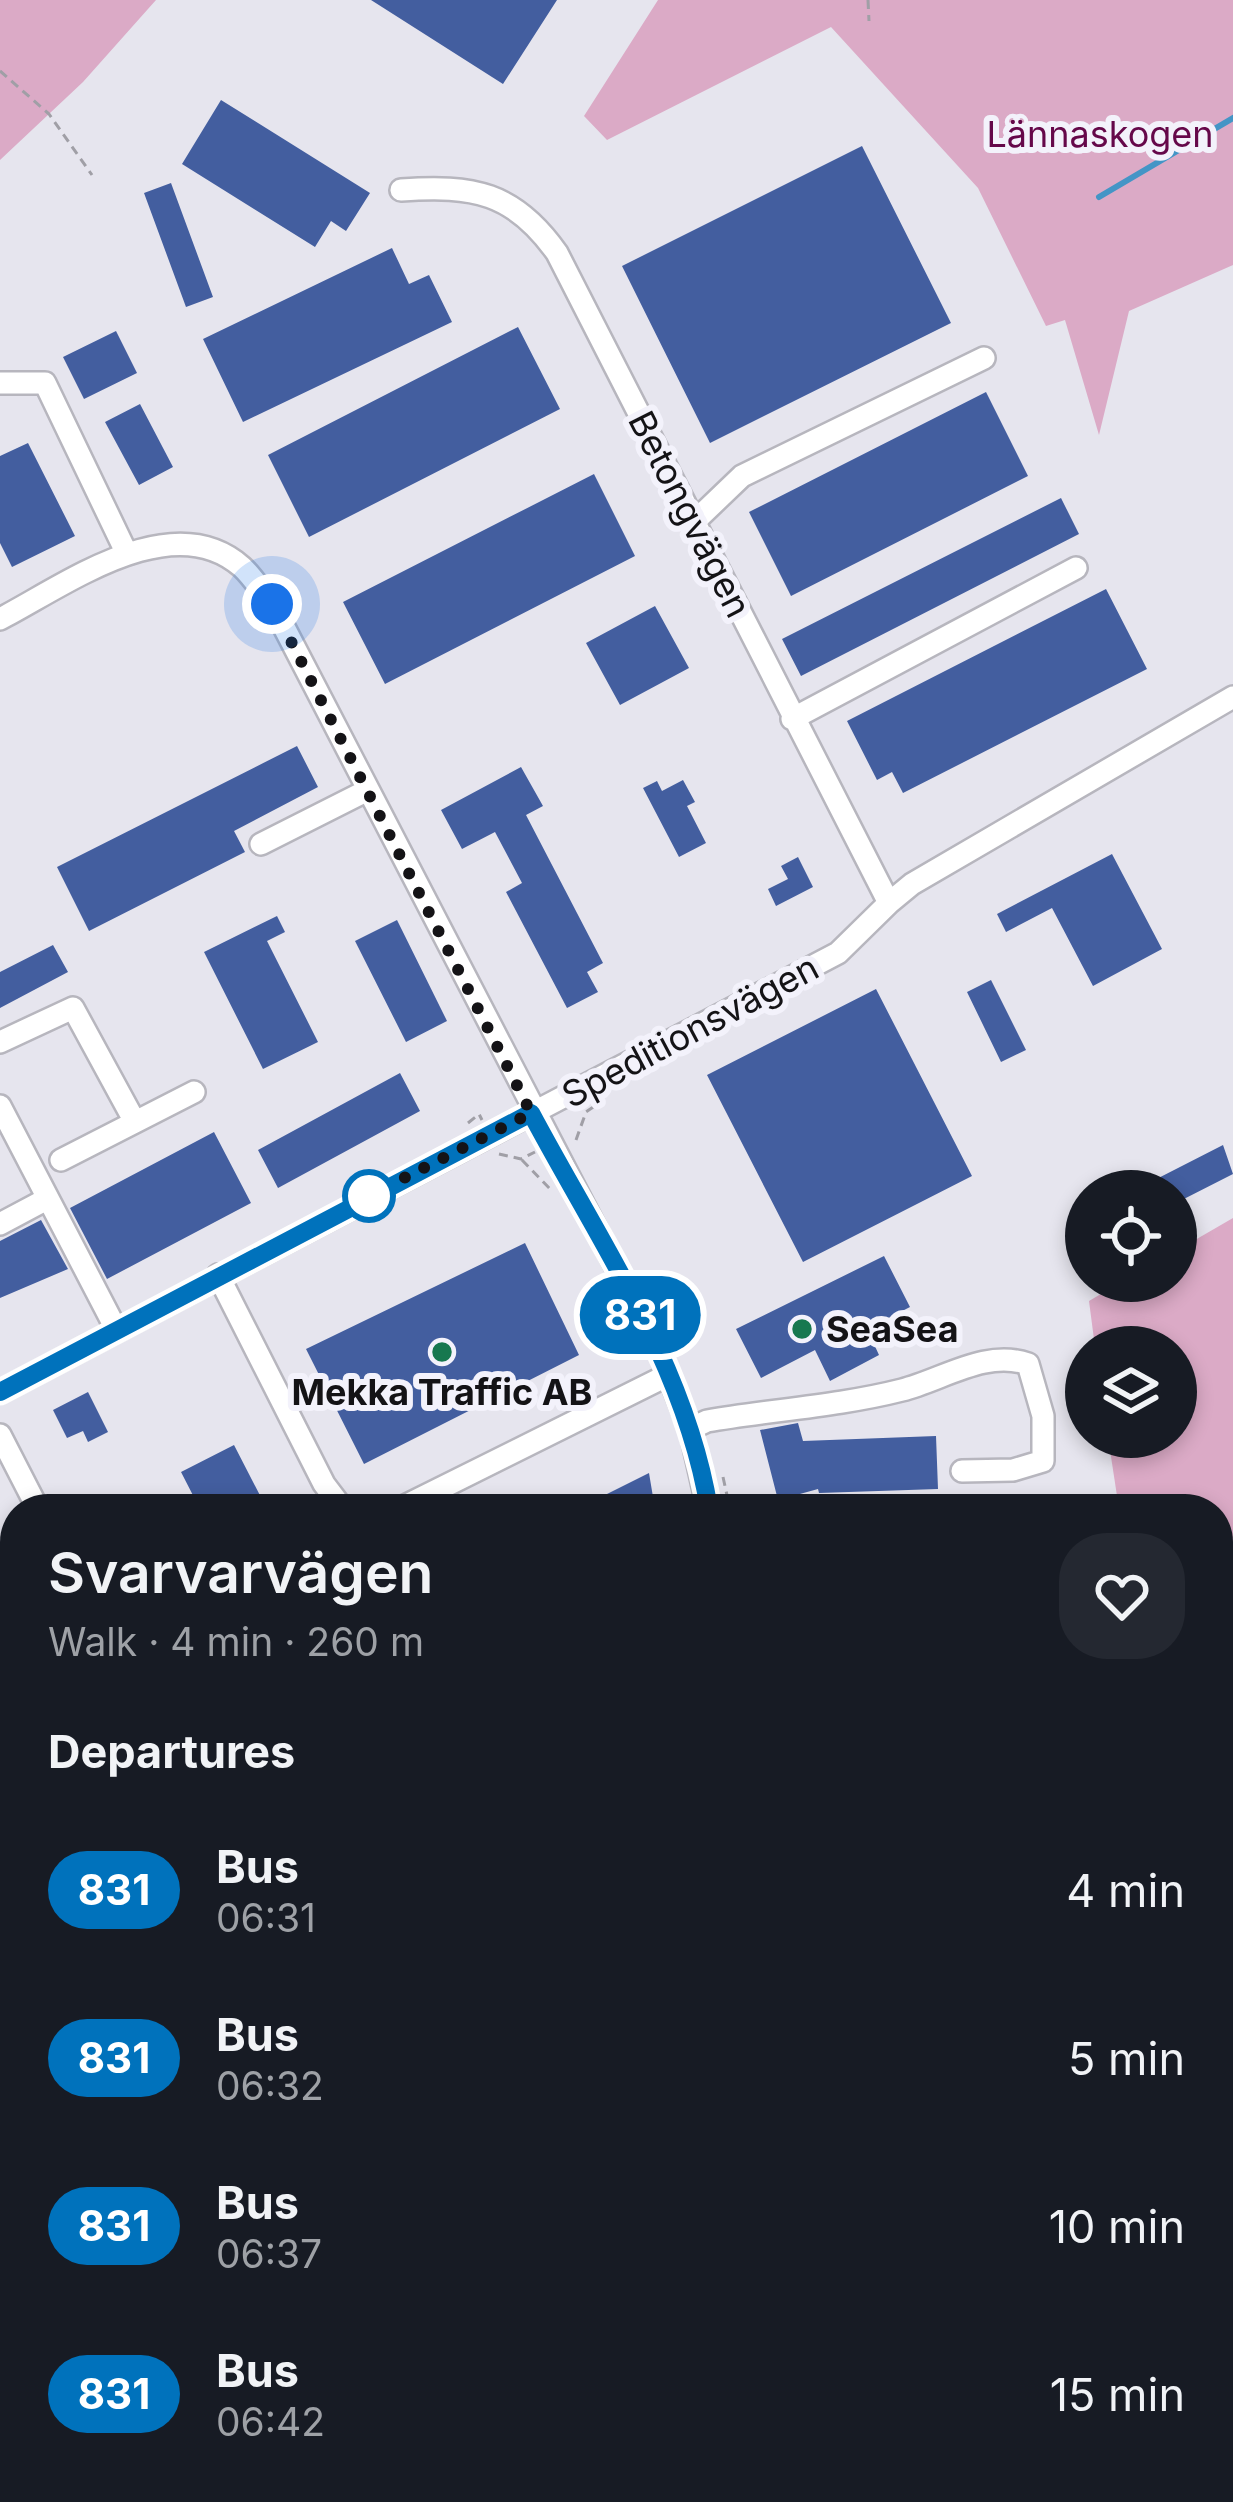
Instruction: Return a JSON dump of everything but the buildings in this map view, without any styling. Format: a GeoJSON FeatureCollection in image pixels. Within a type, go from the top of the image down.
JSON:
{"type":"FeatureCollection","features":[{"type":"Feature","properties":{"kind":"street","name":"Betongvägen"},"geometry":{"type":"LineString","coordinates":[[401,190],[445,187],[515,206],[536,224],[557,253],[889,903]]}},
{"type":"Feature","properties":{"kind":"street"},"geometry":{"type":"LineString","coordinates":[[694,522],[742,476],[984,358]]}},
{"type":"Feature","properties":{"kind":"street"},"geometry":{"type":"LineString","coordinates":[[0,383],[45,383],[127,554]]}},
{"type":"Feature","properties":{"kind":"street"},"geometry":{"type":"LineString","coordinates":[[0,619],[127,554],[172,545],[241,565],[272,604],[668,1375],[690,1429],[705,1494]]}},
{"type":"Feature","properties":{"kind":"street"},"geometry":{"type":"LineString","coordinates":[[792,719],[1076,568]]}},
{"type":"Feature","properties":{"kind":"street"},"geometry":{"type":"LineString","coordinates":[[889,903],[912,884],[1233,697]]}},
{"type":"Feature","properties":{"kind":"street"},"geometry":{"type":"LineString","coordinates":[[261,844],[366,791]]}},
{"type":"Feature","properties":{"kind":"street","name":"Speditionsvägen"},"geometry":{"type":"LineString","coordinates":[[0,1392],[838,953],[889,903]]}},
{"type":"Feature","properties":{"kind":"street"},"geometry":{"type":"LineString","coordinates":[[0,1042],[74,1008],[135,1122]]}},
{"type":"Feature","properties":{"kind":"street"},"geometry":{"type":"LineString","coordinates":[[61,1160],[194,1092]]}},
{"type":"Feature","properties":{"kind":"street"},"geometry":{"type":"LineString","coordinates":[[0,1106],[5,1132],[116,1329]]}},
{"type":"Feature","properties":{"kind":"street"},"geometry":{"type":"LineString","coordinates":[[0,1224],[45,1200]]}},
{"type":"Feature","properties":{"kind":"street"},"geometry":{"type":"LineString","coordinates":[[218,1275],[332,1494]]}},
{"type":"Feature","properties":{"kind":"street"},"geometry":{"type":"LineString","coordinates":[[690,1429],[707,1421],[903,1390],[970,1365],[1015,1359],[1028,1364],[1043,1416],[1043,1461],[1013,1470],[962,1471]]}},
{"type":"Feature","properties":{"kind":"street"},"geometry":{"type":"LineString","coordinates":[[429,1494],[668,1375]]}},
{"type":"Feature","properties":{"kind":"street"},"geometry":{"type":"LineString","coordinates":[[0,1435],[30,1494]]}},
{"type":"Feature","properties":{"kind":"path"},"geometry":{"type":"LineString","coordinates":[[868,0],[869,21]]}},
{"type":"Feature","properties":{"kind":"path"},"geometry":{"type":"LineString","coordinates":[[0,71],[49,114],[92,175]]}},
{"type":"Feature","properties":{"kind":"path"},"geometry":{"type":"LineString","coordinates":[[574,1150],[586,1112],[614,1093]]}},
{"type":"Feature","properties":{"kind":"path"},"geometry":{"type":"LineString","coordinates":[[722,1474],[727,1494]]}},
{"type":"Feature","properties":{"kind":"green space"},"geometry":{"type":"Polygon","coordinates":[[[0,0],[156,0],[83,82],[0,160],[0,0]]]}},
{"type":"Feature","properties":{"kind":"green space","name":"Lännaskogen"},"geometry":{"type":"Polygon","coordinates":[[[658,0],[1233,0],[1233,265],[1129,311],[1099,435],[1065,320],[1046,326],[978,188],[831,27],[607,140],[584,116],[658,0]]]}},
{"type":"Feature","properties":{"kind":"green space"},"geometry":{"type":"Polygon","coordinates":[[[1233,1218],[1233,1494],[1117,1494],[1111,1458],[1197,1458],[1197,1326],[1092,1326],[1089,1302],[1197,1302],[1197,1239],[1233,1218]]]}},
{"type":"Feature","properties":{"kind":"waterway"},"geometry":{"type":"LineString","coordinates":[[1099,197],[1233,118]]}},
{"type":"Feature","properties":{"kind":"bus line","name":"831"},"geometry":{"type":"LineString","coordinates":[[0,1392],[531,1113],[658,1348],[690,1429],[705,1494]]}},
{"type":"Feature","properties":{"kind":"place","name":"SeaSea"},"geometry":{"type":"Point","coordinates":[802,1329]}},
{"type":"Feature","properties":{"kind":"place","name":"Mekka Traffic AB"},"geometry":{"type":"Point","coordinates":[442,1352]}},
{"type":"Feature","properties":{"kind":"route"},"geometry":{"type":"LineString","coordinates":[[272,604],[531,1113],[369,1196]]}}]}
